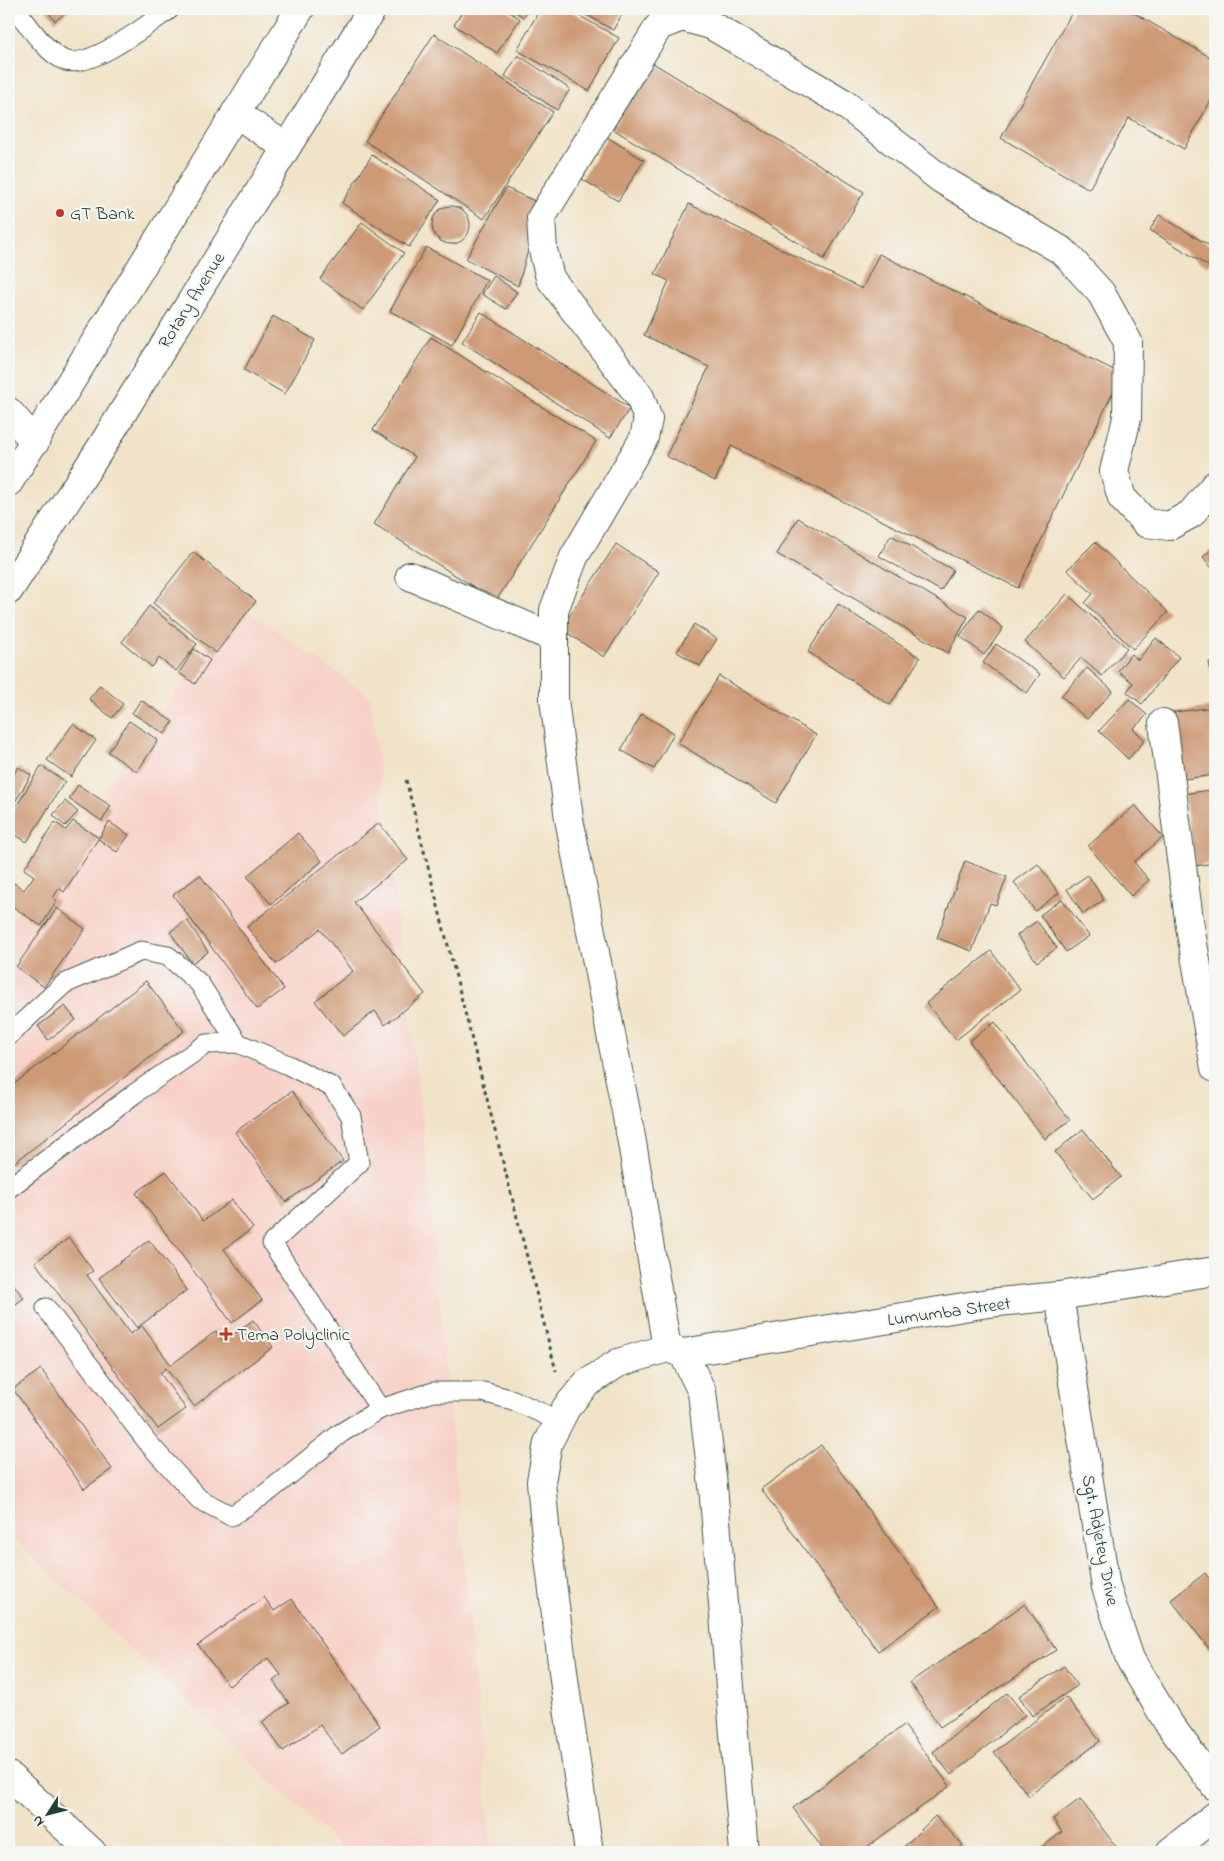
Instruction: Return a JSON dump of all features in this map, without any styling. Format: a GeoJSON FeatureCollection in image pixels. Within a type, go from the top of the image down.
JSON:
{"type":"FeatureCollection","features":[{"type":"Feature","properties":{"kind":"street"},"geometry":{"type":"LineString","coordinates":[[9,482],[300,9]]}},
{"type":"Feature","properties":{"kind":"street","name":"Rotary Avenue"},"geometry":{"type":"LineString","coordinates":[[9,590],[102,446],[372,9]]}},
{"type":"Feature","properties":{"kind":"street"},"geometry":{"type":"LineString","coordinates":[[744,1852],[714,1486],[702,1392],[675,1351],[569,819],[554,699],[554,610],[574,557],[644,438],[648,419],[640,397],[550,278],[542,250],[541,218],[659,26],[680,13],[711,25],[842,102],[941,180],[1064,252],[1101,293],[1128,342],[1127,418],[1114,471],[1122,498],[1146,522],[1170,526],[1191,514],[1215,485]]}},
{"type":"Feature","properties":{"kind":"street"},"geometry":{"type":"LineString","coordinates":[[235,113],[286,147]]}},
{"type":"Feature","properties":{"kind":"street"},"geometry":{"type":"LineString","coordinates":[[9,412],[34,442]]}},
{"type":"Feature","properties":{"kind":"street"},"geometry":{"type":"LineString","coordinates":[[410,576],[554,638]]}},
{"type":"Feature","properties":{"kind":"street"},"geometry":{"type":"LineString","coordinates":[[1163,723],[1190,927],[1215,1068]]}},
{"type":"Feature","properties":{"kind":"street","name":"Lumumba Street"},"geometry":{"type":"LineString","coordinates":[[589,1852],[564,1678],[541,1481],[548,1443],[562,1414],[586,1384],[618,1362],[675,1351],[988,1303],[1059,1296],[1215,1271]]}},
{"type":"Feature","properties":{"kind":"street","name":"Sgt. Adjetey Drive"},"geometry":{"type":"LineString","coordinates":[[1059,1296],[1106,1587],[1130,1659],[1167,1721],[1215,1786]]}},
{"type":"Feature","properties":{"kind":"street"},"geometry":{"type":"LineString","coordinates":[[9,1776],[92,1852]]}},
{"type":"Feature","properties":{"kind":"street"},"geometry":{"type":"LineString","coordinates":[[1170,1852],[1215,1816]]}},
{"type":"Feature","properties":{"kind":"lane"},"geometry":{"type":"LineString","coordinates":[[16,9],[46,48],[66,61],[84,61],[112,48],[170,9]]}},
{"type":"Feature","properties":{"kind":"lane"},"geometry":{"type":"LineString","coordinates":[[9,1036],[64,984],[141,951],[168,956],[199,983],[238,1043]]}},
{"type":"Feature","properties":{"kind":"lane"},"geometry":{"type":"LineString","coordinates":[[9,1188],[134,1094],[206,1044],[238,1043],[332,1087],[351,1116],[359,1163],[272,1243],[380,1409]]}},
{"type":"Feature","properties":{"kind":"lane"},"geometry":{"type":"LineString","coordinates":[[46,1308],[149,1444],[199,1499],[231,1516],[268,1492],[341,1433],[380,1409],[433,1392],[483,1392],[562,1414]]}},
{"type":"Feature","properties":{"kind":"path"},"geometry":{"type":"LineString","coordinates":[[406,780],[562,1414]]}},
{"type":"Feature","properties":{"kind":"shaded area","name":"Tema Polyclinic"},"geometry":{"type":"Polygon","coordinates":[[[238,604],[370,696],[424,1133],[491,1852],[346,1852],[9,1534],[9,926],[238,604]]]}},
{"type":"Feature","properties":{"kind":"building"},"geometry":{"type":"Polygon","coordinates":[[[46,9],[71,9],[55,21],[46,9]]]}},
{"type":"Feature","properties":{"kind":"building"},"geometry":{"type":"Polygon","coordinates":[[[464,9],[505,9],[520,19],[497,53],[454,25],[464,9]]]}},
{"type":"Feature","properties":{"kind":"building"},"geometry":{"type":"Polygon","coordinates":[[[512,9],[529,9],[523,17],[512,9]]]}},
{"type":"Feature","properties":{"kind":"building"},"geometry":{"type":"Polygon","coordinates":[[[540,9],[567,9],[619,38],[589,91],[517,50],[540,9]]]}},
{"type":"Feature","properties":{"kind":"building"},"geometry":{"type":"Polygon","coordinates":[[[577,9],[625,9],[613,30],[577,9]]]}},
{"type":"Feature","properties":{"kind":"building"},"geometry":{"type":"Polygon","coordinates":[[[1074,9],[1127,9],[1215,60],[1215,93],[1184,149],[1129,118],[1089,189],[1001,138],[1074,9]]]}},
{"type":"Feature","properties":{"kind":"building"},"geometry":{"type":"Polygon","coordinates":[[[434,34],[553,112],[484,219],[365,141],[434,34]]]}},
{"type":"Feature","properties":{"kind":"building"},"geometry":{"type":"Polygon","coordinates":[[[518,55],[570,89],[557,110],[505,76],[518,55]]]}},
{"type":"Feature","properties":{"kind":"building"},"geometry":{"type":"Polygon","coordinates":[[[653,63],[864,192],[824,259],[613,129],[653,63]]]}},
{"type":"Feature","properties":{"kind":"building"},"geometry":{"type":"Polygon","coordinates":[[[607,137],[644,160],[618,201],[582,179],[607,137]]]}},
{"type":"Feature","properties":{"kind":"building"},"geometry":{"type":"Polygon","coordinates":[[[372,155],[440,200],[409,247],[342,203],[372,155]]]}},
{"type":"Feature","properties":{"kind":"building"},"geometry":{"type":"Polygon","coordinates":[[[506,188],[541,204],[518,286],[466,259],[506,188]]]}},
{"type":"Feature","properties":{"kind":"building"},"geometry":{"type":"Polygon","coordinates":[[[689,204],[862,289],[879,254],[1122,374],[1018,588],[731,446],[715,481],[666,456],[709,367],[644,335],[669,281],[655,274],[689,204]]]}},
{"type":"Feature","properties":{"kind":"building"},"geometry":{"type":"Polygon","coordinates":[[[451,206],[465,211],[470,225],[465,239],[451,244],[437,239],[432,225],[437,211],[451,206]]]}},
{"type":"Feature","properties":{"kind":"building"},"geometry":{"type":"Polygon","coordinates":[[[1159,215],[1215,249],[1215,255],[1208,266],[1150,230],[1159,215]]]}},
{"type":"Feature","properties":{"kind":"building"},"geometry":{"type":"Polygon","coordinates":[[[362,222],[404,253],[363,310],[320,279],[362,222]]]}},
{"type":"Feature","properties":{"kind":"building"},"geometry":{"type":"Polygon","coordinates":[[[426,247],[487,280],[452,345],[390,311],[426,247]]]}},
{"type":"Feature","properties":{"kind":"building"},"geometry":{"type":"Polygon","coordinates":[[[494,276],[517,292],[506,309],[482,294],[494,276]]]}},
{"type":"Feature","properties":{"kind":"building"},"geometry":{"type":"Polygon","coordinates":[[[481,312],[630,408],[610,438],[462,342],[481,312]]]}},
{"type":"Feature","properties":{"kind":"building"},"geometry":{"type":"Polygon","coordinates":[[[273,316],[315,340],[285,394],[244,370],[273,316]]]}},
{"type":"Feature","properties":{"kind":"building"},"geometry":{"type":"Polygon","coordinates":[[[431,337],[596,441],[496,601],[374,524],[415,457],[373,430],[431,337]]]}},
{"type":"Feature","properties":{"kind":"building"},"geometry":{"type":"Polygon","coordinates":[[[798,518],[968,617],[948,653],[777,554],[798,518]]]}},
{"type":"Feature","properties":{"kind":"building"},"geometry":{"type":"Polygon","coordinates":[[[891,535],[953,570],[941,591],[879,556],[891,535]]]}},
{"type":"Feature","properties":{"kind":"building"},"geometry":{"type":"Polygon","coordinates":[[[1095,542],[1168,612],[1133,649],[1085,603],[1093,594],[1067,570],[1095,542]]]}},
{"type":"Feature","properties":{"kind":"building"},"geometry":{"type":"Polygon","coordinates":[[[616,544],[659,572],[604,657],[561,629],[616,544]]]}},
{"type":"Feature","properties":{"kind":"building"},"geometry":{"type":"Polygon","coordinates":[[[1215,546],[1215,572],[1203,557],[1215,546]]]}},
{"type":"Feature","properties":{"kind":"building"},"geometry":{"type":"Polygon","coordinates":[[[193,552],[256,601],[216,653],[153,603],[193,552]]]}},
{"type":"Feature","properties":{"kind":"building"},"geometry":{"type":"Polygon","coordinates":[[[1067,594],[1127,648],[1102,676],[1081,658],[1064,677],[1025,642],[1067,594]]]}},
{"type":"Feature","properties":{"kind":"building"},"geometry":{"type":"Polygon","coordinates":[[[838,604],[920,658],[890,705],[808,652],[838,604]]]}},
{"type":"Feature","properties":{"kind":"building"},"geometry":{"type":"Polygon","coordinates":[[[149,606],[197,644],[176,671],[159,658],[152,667],[122,642],[149,606]]]}},
{"type":"Feature","properties":{"kind":"building"},"geometry":{"type":"Polygon","coordinates":[[[979,609],[1003,628],[984,655],[960,636],[979,609]]]}},
{"type":"Feature","properties":{"kind":"building"},"geometry":{"type":"Polygon","coordinates":[[[694,624],[717,639],[700,666],[677,652],[694,624]]]}},
{"type":"Feature","properties":{"kind":"building"},"geometry":{"type":"Polygon","coordinates":[[[1156,638],[1179,657],[1142,704],[1127,692],[1133,683],[1118,671],[1131,654],[1138,660],[1156,638]]]}},
{"type":"Feature","properties":{"kind":"building"},"geometry":{"type":"Polygon","coordinates":[[[996,644],[1040,674],[1027,693],[983,663],[996,644]]]}},
{"type":"Feature","properties":{"kind":"building"},"geometry":{"type":"Polygon","coordinates":[[[194,649],[210,660],[195,684],[179,673],[194,649]]]}},
{"type":"Feature","properties":{"kind":"building"},"geometry":{"type":"Polygon","coordinates":[[[1215,661],[1215,691],[1214,691],[1209,662],[1215,661]]]}},
{"type":"Feature","properties":{"kind":"building"},"geometry":{"type":"Polygon","coordinates":[[[1087,668],[1113,691],[1087,719],[1061,696],[1087,668]]]}},
{"type":"Feature","properties":{"kind":"building"},"geometry":{"type":"Polygon","coordinates":[[[719,676],[816,735],[776,803],[678,743],[719,676]]]}},
{"type":"Feature","properties":{"kind":"building"},"geometry":{"type":"Polygon","coordinates":[[[100,685],[123,704],[112,718],[89,699],[100,685]]]}},
{"type":"Feature","properties":{"kind":"building"},"geometry":{"type":"Polygon","coordinates":[[[1129,699],[1147,715],[1133,729],[1145,740],[1128,759],[1099,731],[1129,699]]]}},
{"type":"Feature","properties":{"kind":"building"},"geometry":{"type":"Polygon","coordinates":[[[141,700],[173,722],[165,734],[132,713],[141,700]]]}},
{"type":"Feature","properties":{"kind":"building"},"geometry":{"type":"Polygon","coordinates":[[[1215,707],[1215,775],[1177,780],[1167,713],[1215,707]]]}},
{"type":"Feature","properties":{"kind":"building"},"geometry":{"type":"Polygon","coordinates":[[[642,714],[674,733],[654,769],[621,750],[642,714]]]}},
{"type":"Feature","properties":{"kind":"building"},"geometry":{"type":"Polygon","coordinates":[[[129,721],[158,740],[137,772],[108,752],[129,721]]]}},
{"type":"Feature","properties":{"kind":"building"},"geometry":{"type":"Polygon","coordinates":[[[73,724],[96,740],[71,777],[47,760],[73,724]]]}},
{"type":"Feature","properties":{"kind":"building"},"geometry":{"type":"Polygon","coordinates":[[[41,766],[65,781],[27,842],[9,831],[9,818],[41,766]]]}},
{"type":"Feature","properties":{"kind":"building"},"geometry":{"type":"Polygon","coordinates":[[[18,767],[31,775],[15,802],[9,798],[9,782],[18,767]]]}},
{"type":"Feature","properties":{"kind":"building"},"geometry":{"type":"Polygon","coordinates":[[[78,785],[111,806],[102,821],[69,799],[78,785]]]}},
{"type":"Feature","properties":{"kind":"building"},"geometry":{"type":"Polygon","coordinates":[[[1215,789],[1215,863],[1195,866],[1184,794],[1215,789]]]}},
{"type":"Feature","properties":{"kind":"building"},"geometry":{"type":"Polygon","coordinates":[[[65,801],[78,812],[65,826],[53,815],[65,801]]]}},
{"type":"Feature","properties":{"kind":"building"},"geometry":{"type":"Polygon","coordinates":[[[1135,805],[1163,837],[1134,862],[1149,880],[1131,896],[1088,846],[1135,805]]]}},
{"type":"Feature","properties":{"kind":"building"},"geometry":{"type":"Polygon","coordinates":[[[73,821],[99,838],[109,822],[129,835],[117,852],[98,839],[64,892],[59,888],[53,898],[57,901],[41,926],[9,904],[9,891],[14,883],[24,890],[34,876],[24,869],[55,822],[66,830],[73,821]]]}},
{"type":"Feature","properties":{"kind":"building"},"geometry":{"type":"Polygon","coordinates":[[[379,823],[408,860],[354,902],[425,994],[385,1025],[375,1011],[343,1036],[315,1001],[353,971],[320,929],[276,964],[247,927],[379,823]]]}},
{"type":"Feature","properties":{"kind":"building"},"geometry":{"type":"Polygon","coordinates":[[[298,833],[322,861],[271,904],[247,876],[298,833]]]}},
{"type":"Feature","properties":{"kind":"building"},"geometry":{"type":"Polygon","coordinates":[[[965,861],[1007,877],[996,905],[990,903],[972,951],[937,938],[965,861]]]}},
{"type":"Feature","properties":{"kind":"building"},"geometry":{"type":"Polygon","coordinates":[[[1038,864],[1059,893],[1035,911],[1014,882],[1038,864]]]}},
{"type":"Feature","properties":{"kind":"building"},"geometry":{"type":"Polygon","coordinates":[[[200,875],[284,989],[257,1009],[173,895],[200,875]]]}},
{"type":"Feature","properties":{"kind":"building"},"geometry":{"type":"Polygon","coordinates":[[[1088,875],[1104,900],[1083,914],[1067,889],[1088,875]]]}},
{"type":"Feature","properties":{"kind":"building"},"geometry":{"type":"Polygon","coordinates":[[[1062,899],[1089,936],[1066,952],[1040,915],[1062,899]]]}},
{"type":"Feature","properties":{"kind":"building"},"geometry":{"type":"Polygon","coordinates":[[[57,908],[85,929],[44,987],[16,967],[57,908]]]}},
{"type":"Feature","properties":{"kind":"building"},"geometry":{"type":"Polygon","coordinates":[[[187,920],[208,952],[192,963],[170,932],[187,920]]]}},
{"type":"Feature","properties":{"kind":"building"},"geometry":{"type":"Polygon","coordinates":[[[1037,921],[1057,948],[1037,962],[1017,935],[1037,921]]]}},
{"type":"Feature","properties":{"kind":"building"},"geometry":{"type":"Polygon","coordinates":[[[991,951],[1020,990],[956,1040],[926,1003],[991,951]]]}},
{"type":"Feature","properties":{"kind":"building"},"geometry":{"type":"Polygon","coordinates":[[[146,981],[184,1031],[9,1167],[9,1088],[146,981]]]}},
{"type":"Feature","properties":{"kind":"building"},"geometry":{"type":"Polygon","coordinates":[[[65,1006],[76,1020],[48,1040],[38,1026],[65,1006]]]}},
{"type":"Feature","properties":{"kind":"building"},"geometry":{"type":"Polygon","coordinates":[[[995,1022],[1070,1120],[1045,1139],[969,1041],[995,1022]]]}},
{"type":"Feature","properties":{"kind":"building"},"geometry":{"type":"Polygon","coordinates":[[[292,1091],[343,1161],[286,1202],[235,1132],[292,1091]]]}},
{"type":"Feature","properties":{"kind":"building"},"geometry":{"type":"Polygon","coordinates":[[[1083,1129],[1121,1177],[1093,1199],[1055,1152],[1083,1129]]]}},
{"type":"Feature","properties":{"kind":"building"},"geometry":{"type":"Polygon","coordinates":[[[166,1171],[203,1221],[232,1200],[253,1228],[224,1249],[262,1300],[232,1323],[136,1193],[166,1171]]]}},
{"type":"Feature","properties":{"kind":"building"},"geometry":{"type":"Polygon","coordinates":[[[69,1238],[93,1271],[87,1275],[130,1334],[142,1326],[171,1365],[216,1331],[223,1342],[253,1320],[273,1347],[194,1406],[166,1368],[160,1373],[186,1409],[158,1429],[35,1262],[69,1238]]]}},
{"type":"Feature","properties":{"kind":"building"},"geometry":{"type":"Polygon","coordinates":[[[149,1240],[187,1290],[137,1328],[99,1278],[149,1240]]]}},
{"type":"Feature","properties":{"kind":"building"},"geometry":{"type":"Polygon","coordinates":[[[9,1279],[24,1298],[9,1309],[9,1279]]]}},
{"type":"Feature","properties":{"kind":"building"},"geometry":{"type":"Polygon","coordinates":[[[41,1369],[112,1469],[84,1489],[13,1389],[41,1369]]]}},
{"type":"Feature","properties":{"kind":"building"},"geometry":{"type":"Polygon","coordinates":[[[821,1445],[939,1607],[878,1651],[761,1489],[821,1445]]]}},
{"type":"Feature","properties":{"kind":"building"},"geometry":{"type":"Polygon","coordinates":[[[1205,1573],[1215,1586],[1215,1656],[1171,1600],[1205,1573]]]}},
{"type":"Feature","properties":{"kind":"building"},"geometry":{"type":"Polygon","coordinates":[[[264,1597],[274,1611],[292,1599],[380,1726],[342,1754],[320,1725],[283,1751],[262,1722],[289,1703],[273,1681],[281,1675],[268,1658],[229,1686],[198,1645],[264,1597]]]}},
{"type":"Feature","properties":{"kind":"building"},"geometry":{"type":"Polygon","coordinates":[[[1025,1604],[1056,1650],[940,1727],[910,1682],[1025,1604]]]}},
{"type":"Feature","properties":{"kind":"building"},"geometry":{"type":"Polygon","coordinates":[[[1064,1666],[1077,1686],[1032,1716],[1019,1696],[1064,1666]]]}},
{"type":"Feature","properties":{"kind":"building"},"geometry":{"type":"Polygon","coordinates":[[[1007,1693],[1025,1715],[951,1775],[933,1752],[1007,1693]]]}},
{"type":"Feature","properties":{"kind":"building"},"geometry":{"type":"Polygon","coordinates":[[[1066,1697],[1100,1741],[1029,1796],[994,1752],[1066,1697]]]}},
{"type":"Feature","properties":{"kind":"building"},"geometry":{"type":"Polygon","coordinates":[[[904,1725],[950,1786],[860,1852],[825,1852],[793,1808],[904,1725]]]}},
{"type":"Feature","properties":{"kind":"building"},"geometry":{"type":"Polygon","coordinates":[[[1080,1799],[1120,1852],[1046,1852],[1042,1847],[1062,1832],[1053,1819],[1080,1799]]]}},
{"type":"Feature","properties":{"kind":"building"},"geometry":{"type":"Polygon","coordinates":[[[935,1816],[963,1845],[956,1852],[899,1852],[935,1816]]]}},
{"type":"Feature","properties":{"kind":"place","name":"GT Bank"},"geometry":{"type":"Point","coordinates":[60,213]}},
{"type":"Feature","properties":{"kind":"place","name":"Tema Polyclinic"},"geometry":{"type":"Point","coordinates":[226,1334]}}]}
